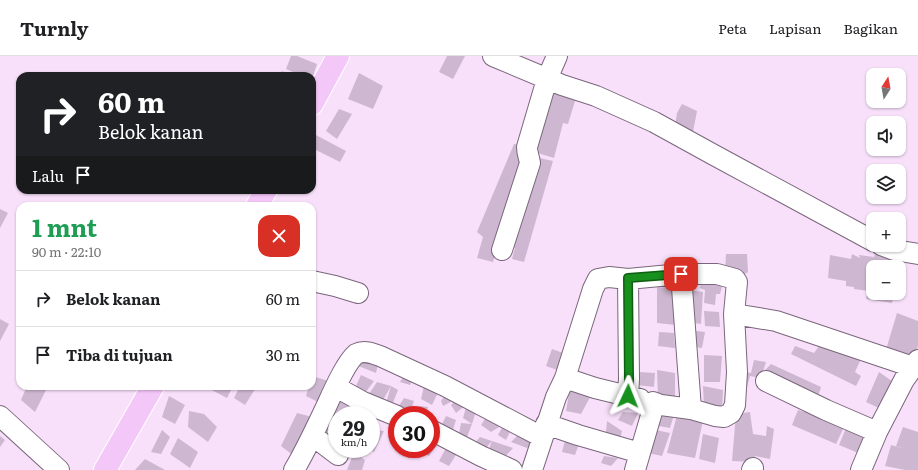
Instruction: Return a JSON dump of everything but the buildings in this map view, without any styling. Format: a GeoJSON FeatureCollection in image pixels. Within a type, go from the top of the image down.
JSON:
{"type":"FeatureCollection","features":[{"type":"Feature","properties":{"kind":"main road"},"geometry":{"type":"LineString","coordinates":[[316,97],[338,56]]}},
{"type":"Feature","properties":{"kind":"main road"},"geometry":{"type":"LineString","coordinates":[[105,470],[151,390]]}},
{"type":"Feature","properties":{"kind":"street"},"geometry":{"type":"LineString","coordinates":[[493,56],[562,85],[596,96],[654,122],[714,156],[866,236]]}},
{"type":"Feature","properties":{"kind":"street"},"geometry":{"type":"LineString","coordinates":[[502,250],[530,163],[527,147],[547,79],[556,56]]}},
{"type":"Feature","properties":{"kind":"street"},"geometry":{"type":"LineString","coordinates":[[906,252],[918,254]]}},
{"type":"Feature","properties":{"kind":"street"},"geometry":{"type":"LineString","coordinates":[[681,274],[691,408]]}},
{"type":"Feature","properties":{"kind":"street"},"geometry":{"type":"LineString","coordinates":[[537,469],[544,430],[556,397],[565,378],[593,289],[598,279],[609,277],[628,278],[681,274],[719,274],[735,279],[737,282],[734,314],[737,372],[735,405],[731,413],[724,417],[715,416],[691,408],[661,405],[595,388],[565,378]]}},
{"type":"Feature","properties":{"kind":"street"},"geometry":{"type":"LineString","coordinates":[[628,278],[628,396]]}},
{"type":"Feature","properties":{"kind":"street"},"geometry":{"type":"LineString","coordinates":[[316,282],[358,293]]}},
{"type":"Feature","properties":{"kind":"street"},"geometry":{"type":"LineString","coordinates":[[734,314],[776,321],[916,364],[904,380],[877,432],[861,470]]}},
{"type":"Feature","properties":{"kind":"street"},"geometry":{"type":"LineString","coordinates":[[294,470],[313,436],[350,359],[358,353],[370,352],[544,430],[578,435],[637,462],[652,412],[653,402]]}},
{"type":"Feature","properties":{"kind":"street"},"geometry":{"type":"LineString","coordinates":[[766,381],[826,410],[877,432]]}},
{"type":"Feature","properties":{"kind":"street"},"geometry":{"type":"LineString","coordinates":[[336,387],[358,406]]}},
{"type":"Feature","properties":{"kind":"street"},"geometry":{"type":"LineString","coordinates":[[0,416],[59,470]]}},
{"type":"Feature","properties":{"kind":"street"},"geometry":{"type":"LineString","coordinates":[[440,435],[512,470]]}},
{"type":"Feature","properties":{"kind":"street"},"geometry":{"type":"LineString","coordinates":[[313,436],[328,450]]}},
{"type":"Feature","properties":{"kind":"route"},"geometry":{"type":"LineString","coordinates":[[628,396],[628,278],[681,274]]}}]}
